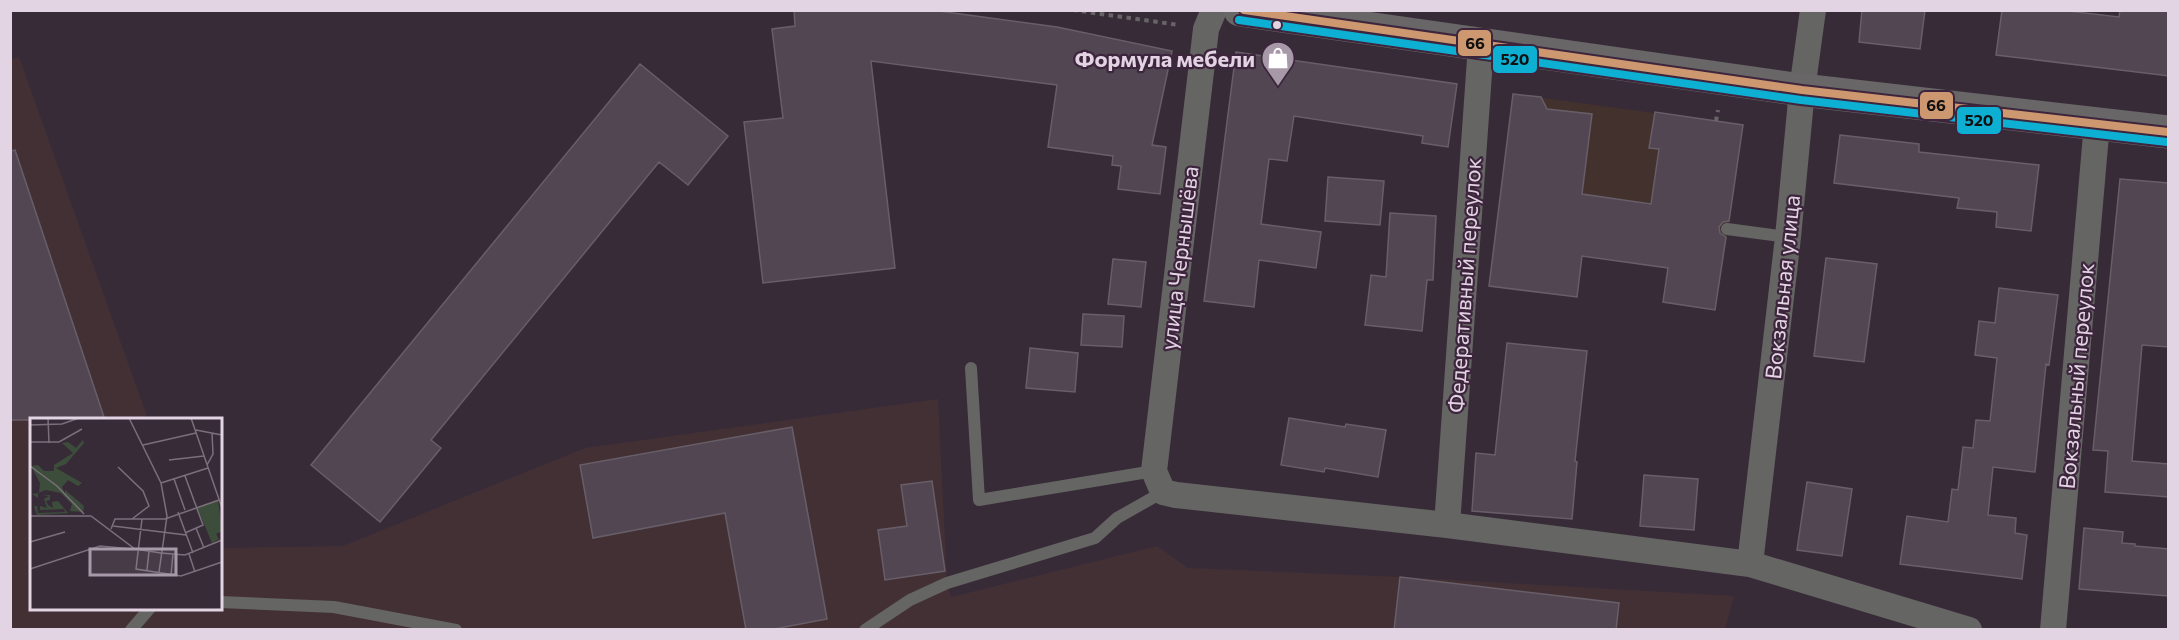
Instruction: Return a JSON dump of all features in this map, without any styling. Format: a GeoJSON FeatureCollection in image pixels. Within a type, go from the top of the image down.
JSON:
{"type":"FeatureCollection","features":[{"type":"Feature","properties":{"kind":"main road"},"geometry":{"type":"LineString","coordinates":[[1240,10],[1802,90],[2169,132]]}},
{"type":"Feature","properties":{"kind":"street","name":"улица Чернышёва"},"geometry":{"type":"LineString","coordinates":[[1164,486],[1206,29],[1214,10]]}},
{"type":"Feature","properties":{"kind":"street","name":"Вокзальная улица"},"geometry":{"type":"LineString","coordinates":[[1750,564],[1788,237],[1802,90],[1813,10]]}},
{"type":"Feature","properties":{"kind":"street","name":"Федеративный переулок"},"geometry":{"type":"LineString","coordinates":[[1447,525],[1481,45]]}},
{"type":"Feature","properties":{"kind":"street","name":"Вокзальный переулок"},"geometry":{"type":"LineString","coordinates":[[2053,630],[2097,123]]}},
{"type":"Feature","properties":{"kind":"street"},"geometry":{"type":"LineString","coordinates":[[1164,486],[1750,564],[1969,630]]}},
{"type":"Feature","properties":{"kind":"lane"},"geometry":{"type":"LineString","coordinates":[[1727,229],[1788,237]]}},
{"type":"Feature","properties":{"kind":"lane"},"geometry":{"type":"LineString","coordinates":[[971,368],[979,500],[1164,486]]}},
{"type":"Feature","properties":{"kind":"lane"},"geometry":{"type":"LineString","coordinates":[[865,630],[910,600],[947,583],[1095,538],[1117,518],[1164,486]]}},
{"type":"Feature","properties":{"kind":"lane"},"geometry":{"type":"LineString","coordinates":[[222,602],[334,607],[456,630]]}},
{"type":"Feature","properties":{"kind":"lane"},"geometry":{"type":"LineString","coordinates":[[131,630],[149,610]]}},
{"type":"Feature","properties":{"kind":"shaded area"},"geometry":{"type":"Polygon","coordinates":[[[19,57],[148,418],[30,418],[30,610],[222,610],[222,548],[343,546],[585,448],[938,399],[947,583],[951,597],[1157,546],[1188,568],[1400,577],[1734,596],[1725,629],[11,629],[10,60],[19,57]]]}},
{"type":"Feature","properties":{"kind":"shaded area"},"geometry":{"type":"Polygon","coordinates":[[[1513,94],[1743,125],[1721,276],[1574,254],[1584,181],[1503,171],[1513,94]]]}},
{"type":"Feature","properties":{"kind":"building"},"geometry":{"type":"Polygon","coordinates":[[[794,10],[931,10],[1057,27],[1172,51],[1152,145],[1166,147],[1160,194],[1118,189],[1121,166],[1112,165],[1113,156],[1048,147],[1057,85],[871,61],[895,268],[763,283],[744,122],[783,118],[772,29],[795,26],[794,10]]]}},
{"type":"Feature","properties":{"kind":"building"},"geometry":{"type":"Polygon","coordinates":[[[1862,10],[1925,10],[1920,49],[1859,42],[1862,10]]]}},
{"type":"Feature","properties":{"kind":"building"},"geometry":{"type":"Polygon","coordinates":[[[2002,10],[2059,10],[2119,17],[2120,10],[2169,10],[2169,76],[1996,55],[2002,10]]]}},
{"type":"Feature","properties":{"kind":"building"},"geometry":{"type":"Polygon","coordinates":[[[1236,52],[1457,84],[1448,147],[1422,143],[1423,136],[1294,116],[1287,161],[1269,159],[1261,224],[1321,232],[1316,268],[1259,260],[1254,307],[1204,301],[1236,52]]]}},
{"type":"Feature","properties":{"kind":"building"},"geometry":{"type":"Polygon","coordinates":[[[640,64],[728,136],[688,185],[659,162],[431,440],[441,448],[380,522],[311,465],[640,64]]]}},
{"type":"Feature","properties":{"kind":"building"},"geometry":{"type":"Polygon","coordinates":[[[1513,94],[1541,97],[1547,109],[1592,114],[1582,194],[1651,204],[1659,149],[1649,148],[1655,112],[1743,125],[1729,221],[1723,222],[1719,227],[1720,233],[1726,237],[1715,310],[1663,302],[1668,268],[1582,256],[1577,297],[1489,286],[1513,94]]]}},
{"type":"Feature","properties":{"kind":"building"},"geometry":{"type":"Polygon","coordinates":[[[1840,135],[1919,144],[1919,152],[2039,165],[2031,231],[1996,227],[1997,212],[1957,208],[1959,198],[1834,183],[1840,135]]]}},
{"type":"Feature","properties":{"kind":"building"},"geometry":{"type":"Polygon","coordinates":[[[15,150],[104,418],[10,420],[10,151],[15,150]]]}},
{"type":"Feature","properties":{"kind":"building"},"geometry":{"type":"Polygon","coordinates":[[[1328,177],[1384,181],[1380,225],[1325,221],[1328,177]]]}},
{"type":"Feature","properties":{"kind":"building"},"geometry":{"type":"Polygon","coordinates":[[[2120,179],[2169,183],[2169,347],[2142,345],[2132,461],[2169,464],[2169,497],[2105,492],[2108,451],[2093,450],[2120,179]]]}},
{"type":"Feature","properties":{"kind":"building"},"geometry":{"type":"Polygon","coordinates":[[[1390,213],[1436,216],[1433,280],[1427,280],[1422,331],[1365,325],[1371,275],[1386,277],[1390,213]]]}},
{"type":"Feature","properties":{"kind":"building"},"geometry":{"type":"Polygon","coordinates":[[[1826,258],[1877,264],[1864,362],[1814,356],[1826,258]]]}},
{"type":"Feature","properties":{"kind":"building"},"geometry":{"type":"Polygon","coordinates":[[[1113,259],[1146,262],[1141,307],[1108,304],[1113,259]]]}},
{"type":"Feature","properties":{"kind":"building"},"geometry":{"type":"Polygon","coordinates":[[[1999,288],[2058,295],[2049,365],[2046,364],[2035,472],[1993,467],[1988,515],[2016,518],[2015,533],[2027,535],[2022,579],[1900,564],[1907,516],[1948,522],[1952,489],[1958,490],[1963,447],[1973,448],[1976,420],[1990,421],[1997,358],[1975,355],[1979,321],[1995,323],[1999,288]]]}},
{"type":"Feature","properties":{"kind":"building"},"geometry":{"type":"Polygon","coordinates":[[[1083,314],[1124,316],[1122,347],[1081,345],[1083,314]]]}},
{"type":"Feature","properties":{"kind":"building"},"geometry":{"type":"Polygon","coordinates":[[[1507,343],[1587,351],[1575,461],[1577,462],[1572,519],[1472,511],[1476,453],[1495,455],[1507,343]]]}},
{"type":"Feature","properties":{"kind":"building"},"geometry":{"type":"Polygon","coordinates":[[[1030,348],[1078,353],[1075,392],[1026,388],[1030,348]]]}},
{"type":"Feature","properties":{"kind":"building"},"geometry":{"type":"Polygon","coordinates":[[[1289,418],[1345,427],[1346,424],[1386,430],[1378,477],[1325,468],[1324,472],[1281,465],[1289,418]]]}},
{"type":"Feature","properties":{"kind":"building"},"geometry":{"type":"Polygon","coordinates":[[[792,427],[827,619],[769,630],[746,630],[725,513],[593,538],[580,465],[792,427]]]}},
{"type":"Feature","properties":{"kind":"building"},"geometry":{"type":"Polygon","coordinates":[[[1644,475],[1698,479],[1694,530],[1640,526],[1644,475]]]}},
{"type":"Feature","properties":{"kind":"building"},"geometry":{"type":"Polygon","coordinates":[[[932,481],[945,571],[885,580],[878,530],[907,526],[901,485],[932,481]]]}},
{"type":"Feature","properties":{"kind":"building"},"geometry":{"type":"Polygon","coordinates":[[[1807,482],[1852,489],[1842,556],[1797,550],[1807,482]]]}},
{"type":"Feature","properties":{"kind":"building"},"geometry":{"type":"Polygon","coordinates":[[[2084,528],[2123,532],[2122,543],[2169,549],[2169,596],[2079,589],[2084,528]]]}},
{"type":"Feature","properties":{"kind":"building"},"geometry":{"type":"Polygon","coordinates":[[[1400,577],[1619,603],[1616,630],[1394,630],[1400,577]]]}},
{"type":"Feature","properties":{"kind":"transit line","name":"66"},"geometry":{"type":"LineString","coordinates":[[1244,10],[1802,90],[2168,132]]}},
{"type":"Feature","properties":{"kind":"transit line","name":"520"},"geometry":{"type":"LineString","coordinates":[[1239,20],[1801,100],[2167,142]]}},
{"type":"Feature","properties":{"kind":"place","name":"Формула мебели"},"geometry":{"type":"Point","coordinates":[1278,87]}}]}
